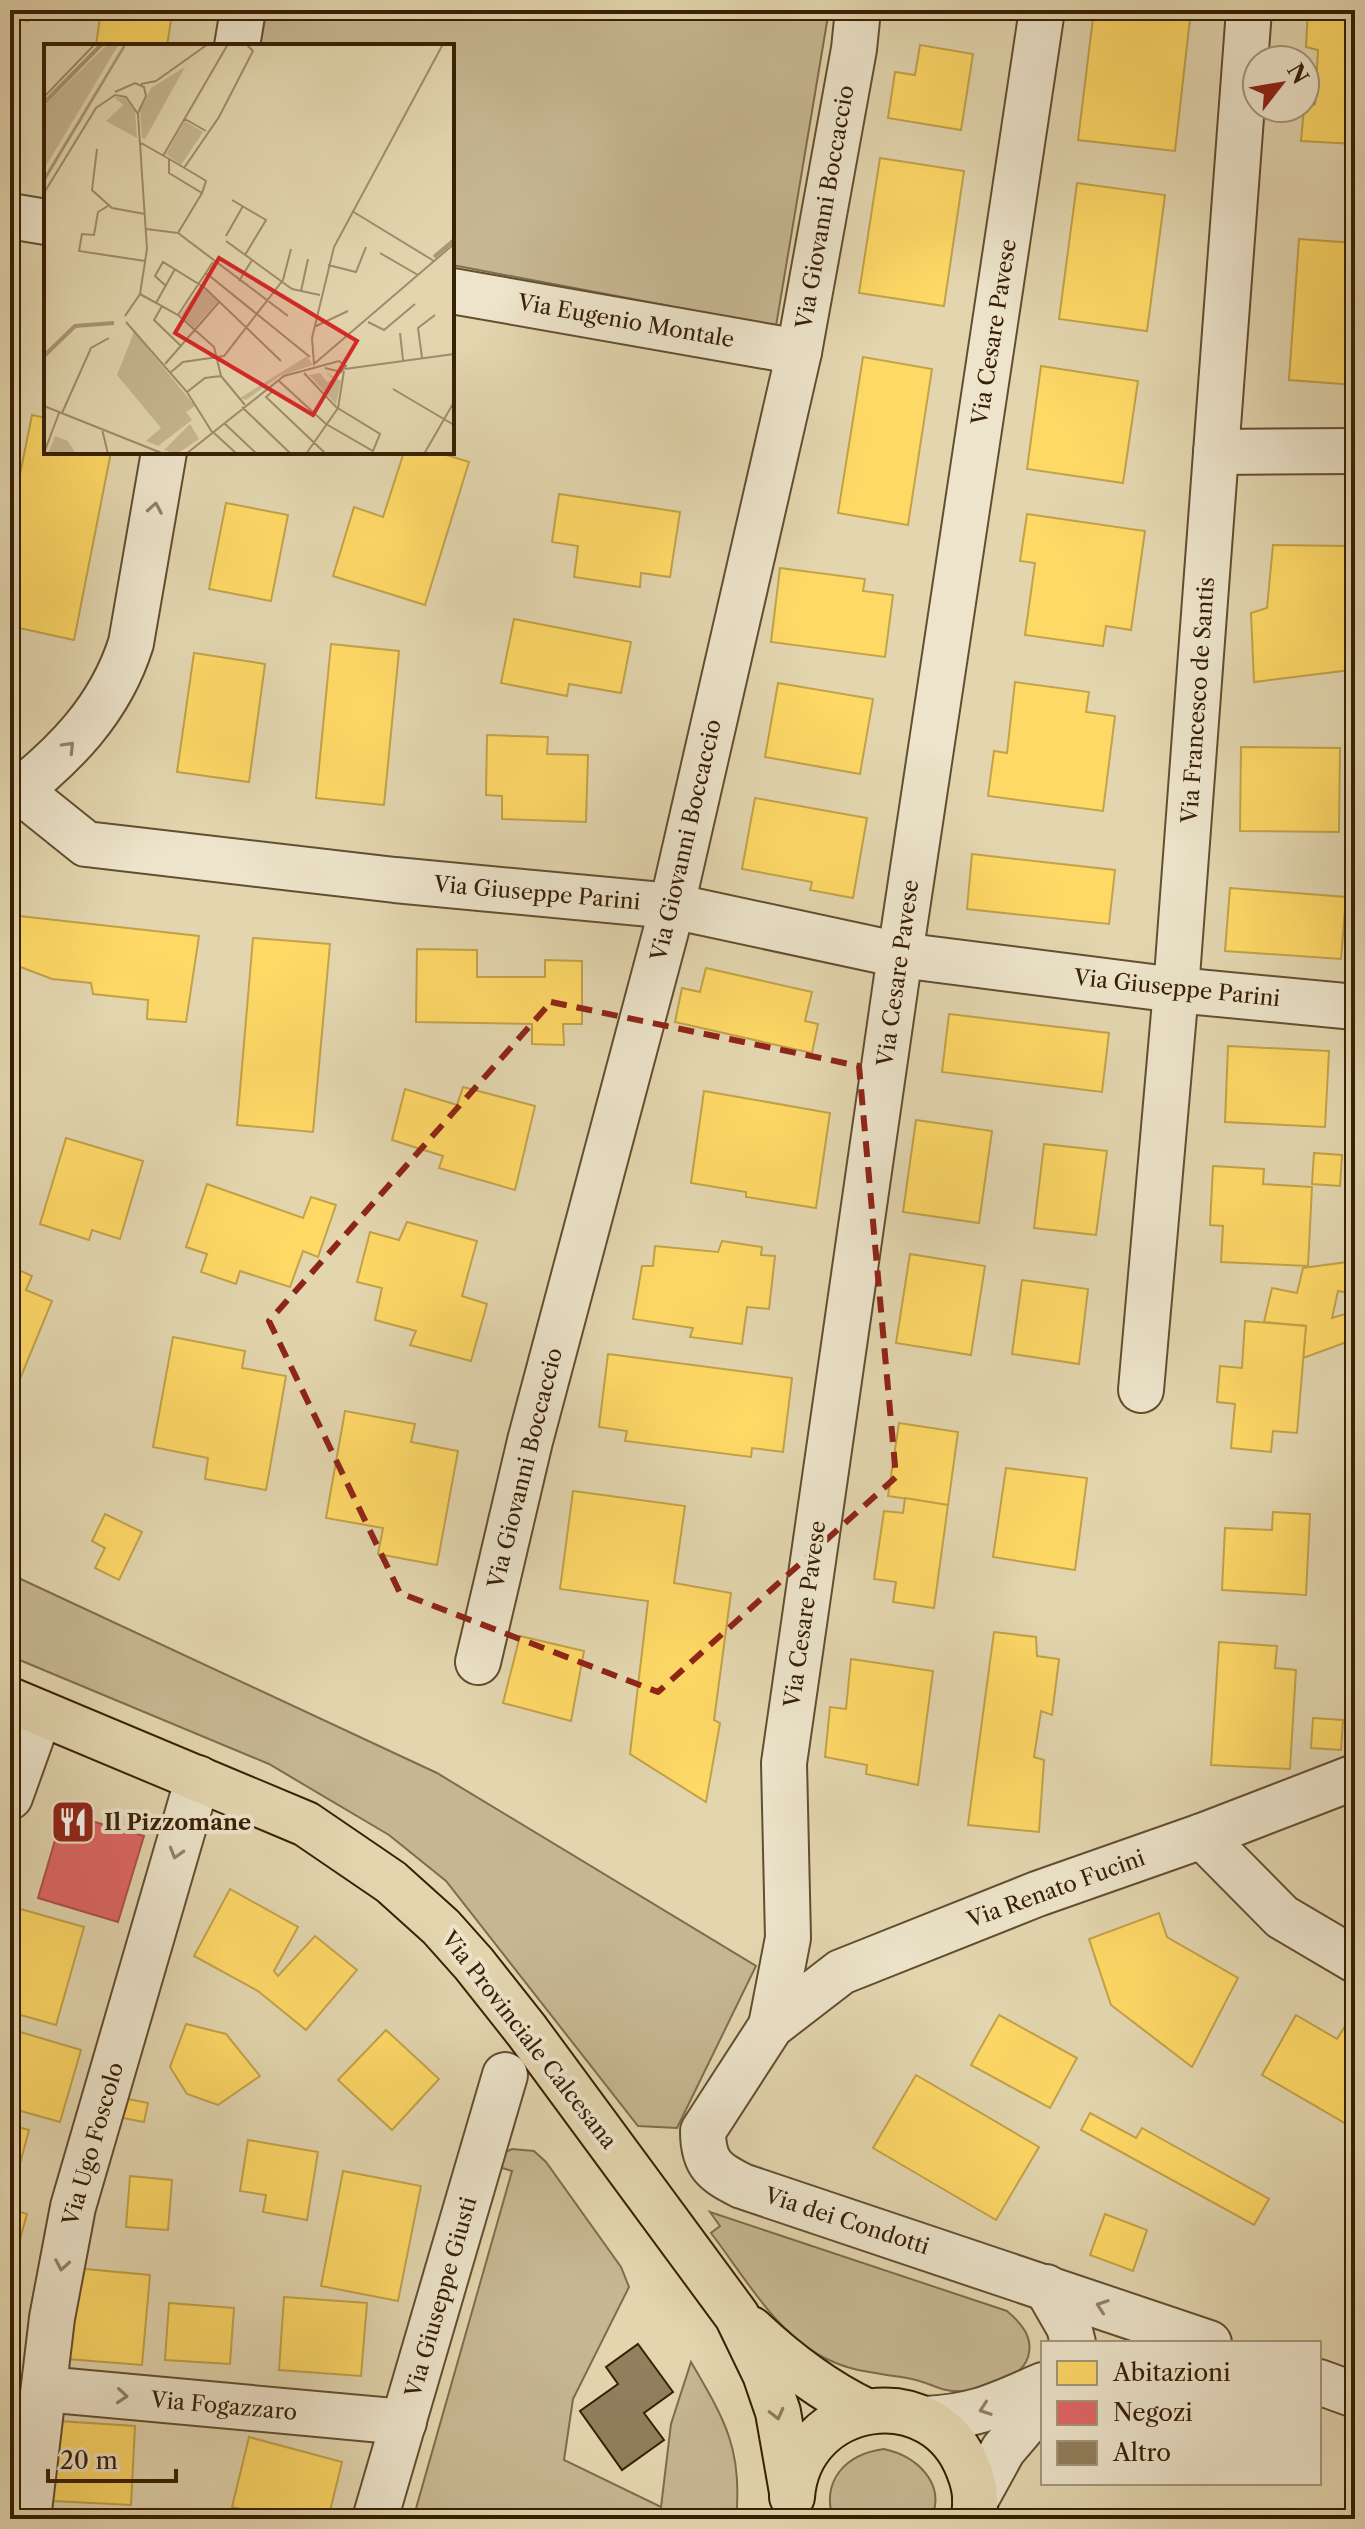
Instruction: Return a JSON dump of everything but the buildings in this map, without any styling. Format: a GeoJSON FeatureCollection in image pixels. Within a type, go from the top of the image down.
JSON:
{"type":"FeatureCollection","features":[{"type":"Feature","properties":{"kind":"main road","name":"Via Provinciale Calcesana"},"geometry":{"type":"LineString","coordinates":[[25,1706],[295,1819],[330,1839],[391,1882],[441,1927],[527,2031],[737,2316],[777,2354],[813,2382],[866,2411]]}},
{"type":"Feature","properties":{"kind":"main road","name":"Via Provinciale Calcesana"},"geometry":{"type":"LineString","coordinates":[[737,2316],[765,2374],[778,2412],[793,2512]]}},
{"type":"Feature","properties":{"kind":"main road"},"geometry":{"type":"LineString","coordinates":[[793,2512],[797,2470],[808,2449],[824,2431],[843,2419],[866,2411],[885,2409],[924,2419],[939,2428],[962,2453],[974,2484],[974,2510]]}},
{"type":"Feature","properties":{"kind":"street"},"geometry":{"type":"LineString","coordinates":[[237,44],[243,10]]}},
{"type":"Feature","properties":{"kind":"street","name":"Via Giovanni Boccaccio"},"geometry":{"type":"LineString","coordinates":[[478,1662],[530,1441],[672,906],[799,352],[854,49],[858,10]]}},
{"type":"Feature","properties":{"kind":"street","name":"Via Cesare Pavese"},"geometry":{"type":"LineString","coordinates":[[771,2026],[788,1938],[784,1763],[900,955],[1042,10]]}},
{"type":"Feature","properties":{"kind":"street","name":"Via Francesco de Santis"},"geometry":{"type":"LineString","coordinates":[[1141,1390],[1176,990],[1249,10]]}},
{"type":"Feature","properties":{"kind":"street"},"geometry":{"type":"LineString","coordinates":[[10,216],[44,222]]}},
{"type":"Feature","properties":{"kind":"street","name":"Via Eugenio Montale"},"geometry":{"type":"LineString","coordinates":[[454,291],[799,352]]}},
{"type":"Feature","properties":{"kind":"street"},"geometry":{"type":"LineString","coordinates":[[1216,452],[1355,451]]}},
{"type":"Feature","properties":{"kind":"street"},"geometry":{"type":"LineString","coordinates":[[13,789],[68,750],[96,715],[124,665],[131,643],[164,454]]}},
{"type":"Feature","properties":{"kind":"street","name":"Via Giuseppe Parini"},"geometry":{"type":"LineString","coordinates":[[13,789],[86,844],[380,878],[672,906],[900,955],[1176,990],[1355,1007]]}},
{"type":"Feature","properties":{"kind":"street"},"geometry":{"type":"LineString","coordinates":[[10,1797],[25,1706]]}},
{"type":"Feature","properties":{"kind":"street","name":"Via Renato Fucini"},"geometry":{"type":"LineString","coordinates":[[771,2026],[841,1972],[1037,1894],[1202,1836],[1355,1777]]}},
{"type":"Feature","properties":{"kind":"street","name":"Via Ugo Foscolo"},"geometry":{"type":"LineString","coordinates":[[28,2519],[52,2318],[73,2207],[198,1778]]}},
{"type":"Feature","properties":{"kind":"street"},"geometry":{"type":"LineString","coordinates":[[1202,1836],[1282,1917],[1355,1960]]}},
{"type":"Feature","properties":{"kind":"street"},"geometry":{"type":"LineString","coordinates":[[788,1938],[841,1972]]}},
{"type":"Feature","properties":{"kind":"street","name":"Via dei Condotti"},"geometry":{"type":"LineString","coordinates":[[771,2026],[703,2131],[703,2150],[720,2175],[742,2186],[1046,2287],[1195,2341]]}},
{"type":"Feature","properties":{"kind":"street","name":"Via Giuseppe Giusti"},"geometry":{"type":"LineString","coordinates":[[375,2519],[505,2075]]}},
{"type":"Feature","properties":{"kind":"street"},"geometry":{"type":"LineString","coordinates":[[1046,2287],[1069,2327],[1072,2341]]}},
{"type":"Feature","properties":{"kind":"street"},"geometry":{"type":"LineString","coordinates":[[1321,2383],[1355,2395]]}},
{"type":"Feature","properties":{"kind":"street"},"geometry":{"type":"LineString","coordinates":[[924,2419],[959,2418],[986,2411],[1041,2386]]}},
{"type":"Feature","properties":{"kind":"street","name":"Via Fogazzaro"},"geometry":{"type":"LineString","coordinates":[[44,2389],[404,2422]]}},
{"type":"Feature","properties":{"kind":"street"},"geometry":{"type":"LineString","coordinates":[[974,2510],[1003,2450],[1041,2405]]}},
{"type":"Feature","properties":{"kind":"highlighted area"},"geometry":{"type":"Polygon","coordinates":[[[551,1002],[859,1066],[896,1477],[658,1692],[400,1593],[269,1321],[551,1002]]]}},
{"type":"Feature","properties":{"kind":"shaded area"},"geometry":{"type":"Polygon","coordinates":[[[266,10],[829,10],[776,326],[454,265],[454,44],[259,44],[266,10]]]}},
{"type":"Feature","properties":{"kind":"shaded area"},"geometry":{"type":"Polygon","coordinates":[[[10,1574],[437,1773],[756,1966],[677,2128],[638,2126],[446,1881],[389,1835],[269,1764],[10,1656],[10,1574]]]}},
{"type":"Feature","properties":{"kind":"shaded area"},"geometry":{"type":"Polygon","coordinates":[[[512,2149],[534,2151],[546,2162],[621,2267],[629,2287],[573,2399],[564,2460],[661,2507],[671,2424],[691,2362],[729,2436],[737,2474],[736,2519],[413,2519],[512,2171],[489,2164],[495,2157],[512,2149]]]}},
{"type":"Feature","properties":{"kind":"shaded area"},"geometry":{"type":"Polygon","coordinates":[[[710,2212],[1007,2311],[1028,2337],[1026,2362],[1018,2372],[1006,2378],[980,2388],[958,2391],[912,2379],[852,2369],[831,2361],[803,2344],[760,2300],[711,2233],[720,2226],[710,2212]]]}},
{"type":"Feature","properties":{"kind":"shaded area"},"geometry":{"type":"Polygon","coordinates":[[[884,2449],[907,2458],[926,2473],[935,2494],[931,2519],[833,2519],[831,2492],[840,2471],[858,2457],[884,2449]]]}},
{"type":"Feature","properties":{"kind":"place","name":"Il Pizzomane"},"geometry":{"type":"Point","coordinates":[73,1822]}}]}
